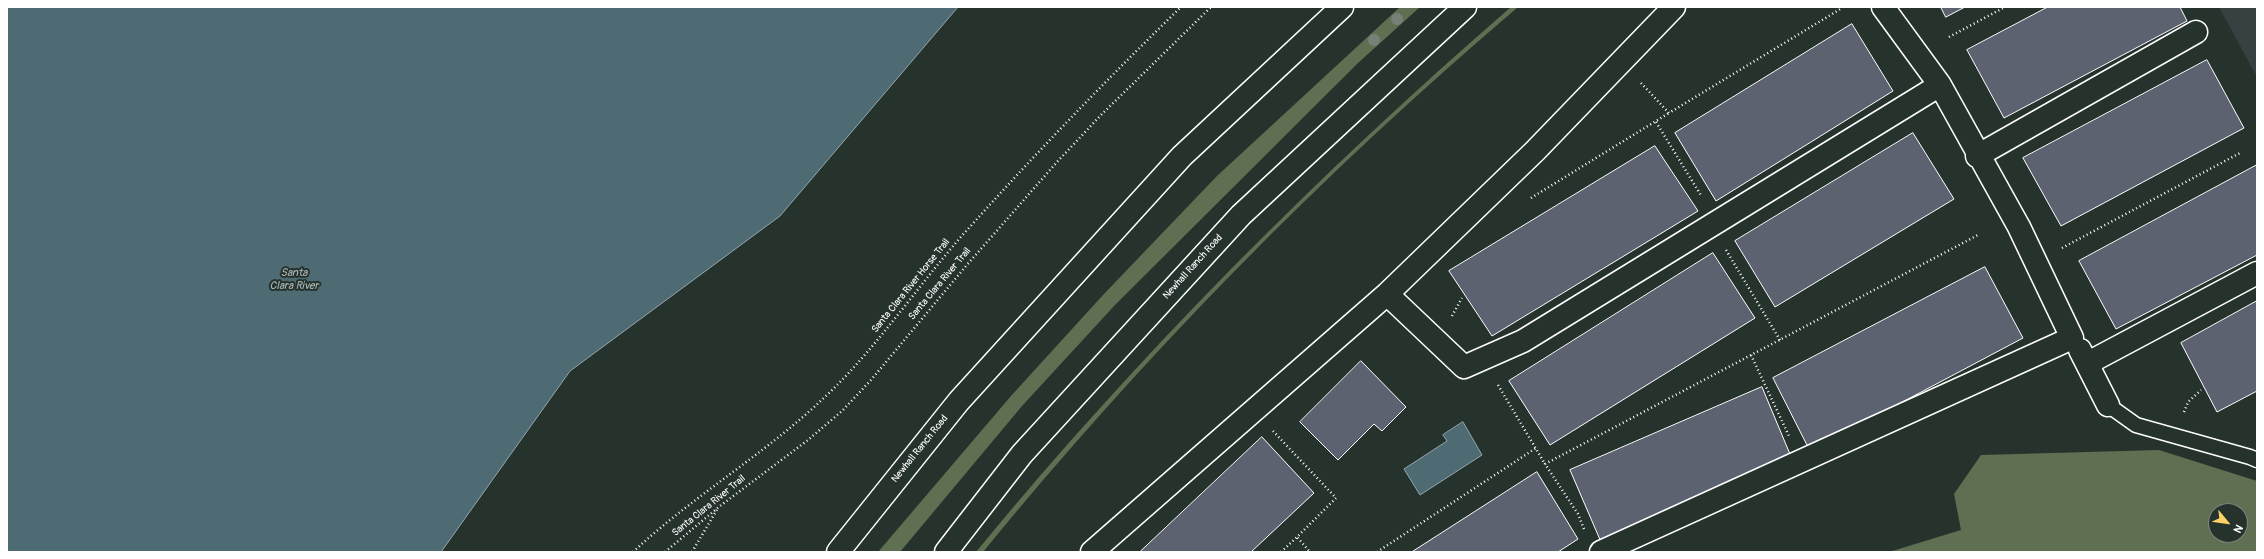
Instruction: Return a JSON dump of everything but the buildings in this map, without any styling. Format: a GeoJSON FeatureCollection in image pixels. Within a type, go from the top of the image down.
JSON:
{"type":"FeatureCollection","features":[{"type":"Feature","properties":{"kind":"street","name":"Newhall Ranch Road"},"geometry":{"type":"LineString","coordinates":[[838,552],[959,401],[1182,156],[1342,7]]}},
{"type":"Feature","properties":{"kind":"street","name":"Newhall Ranch Road"},"geometry":{"type":"LineString","coordinates":[[946,552],[1022,454],[1241,215],[1465,7]]}},
{"type":"Feature","properties":{"kind":"street"},"geometry":{"type":"LineString","coordinates":[[1092,552],[1387,294],[1535,151],[1674,7]]}},
{"type":"Feature","properties":{"kind":"street"},"geometry":{"type":"LineString","coordinates":[[1884,7],[1940,85],[1977,156],[2019,227],[2072,338],[2088,363],[2108,405]]}},
{"type":"Feature","properties":{"kind":"street"},"geometry":{"type":"LineString","coordinates":[[1977,156],[2196,32]]}},
{"type":"Feature","properties":{"kind":"street"},"geometry":{"type":"LineString","coordinates":[[1387,294],[1464,367],[1522,341],[1940,85]]}},
{"type":"Feature","properties":{"kind":"street"},"geometry":{"type":"LineString","coordinates":[[2088,363],[2257,273]]}},
{"type":"Feature","properties":{"kind":"street"},"geometry":{"type":"LineString","coordinates":[[1601,552],[2072,338]]}},
{"type":"Feature","properties":{"kind":"lane"},"geometry":{"type":"LineString","coordinates":[[2108,405],[2136,425],[2250,456],[2257,460]]}},
{"type":"Feature","properties":{"kind":"path","name":"Santa Clara River Horse Trail"},"geometry":{"type":"LineString","coordinates":[[633,552],[681,509],[738,468],[825,397],[859,363],[959,240],[1040,149],[1092,93],[1180,7]]}},
{"type":"Feature","properties":{"kind":"path","name":"Santa Clara River Trail"},"geometry":{"type":"LineString","coordinates":[[665,552],[720,506],[808,440],[842,411],[871,380],[966,266],[1057,162],[1101,114],[1211,7]]}},
{"type":"Feature","properties":{"kind":"path"},"geometry":{"type":"LineString","coordinates":[[1949,37],[2005,7]]}},
{"type":"Feature","properties":{"kind":"path"},"geometry":{"type":"LineString","coordinates":[[1528,200],[1842,8]]}},
{"type":"Feature","properties":{"kind":"path"},"geometry":{"type":"LineString","coordinates":[[1640,83],[1668,113]]}},
{"type":"Feature","properties":{"kind":"path"},"geometry":{"type":"LineString","coordinates":[[1656,122],[1706,204]]}},
{"type":"Feature","properties":{"kind":"path"},"geometry":{"type":"LineString","coordinates":[[2062,248],[2240,153]]}},
{"type":"Feature","properties":{"kind":"path"},"geometry":{"type":"LineString","coordinates":[[1545,464],[1978,235]]}},
{"type":"Feature","properties":{"kind":"path"},"geometry":{"type":"LineString","coordinates":[[1725,248],[1780,340]]}},
{"type":"Feature","properties":{"kind":"path"},"geometry":{"type":"LineString","coordinates":[[1451,318],[1462,298]]}},
{"type":"Feature","properties":{"kind":"path"},"geometry":{"type":"LineString","coordinates":[[1751,355],[1801,461]]}},
{"type":"Feature","properties":{"kind":"path"},"geometry":{"type":"LineString","coordinates":[[1498,385],[1545,464],[1578,514],[1586,533]]}},
{"type":"Feature","properties":{"kind":"path"},"geometry":{"type":"LineString","coordinates":[[2182,418],[2188,402],[2200,390]]}},
{"type":"Feature","properties":{"kind":"path"},"geometry":{"type":"LineString","coordinates":[[1253,410],[1336,498],[1281,552]]}},
{"type":"Feature","properties":{"kind":"path"},"geometry":{"type":"LineString","coordinates":[[1377,552],[1536,448]]}},
{"type":"Feature","properties":{"kind":"path"},"geometry":{"type":"LineString","coordinates":[[692,552],[720,506]]}},
{"type":"Feature","properties":{"kind":"path"},"geometry":{"type":"LineString","coordinates":[[1297,537],[1310,552]]}},
{"type":"Feature","properties":{"kind":"shaded area"},"geometry":{"type":"Polygon","coordinates":[[[2219,7],[2257,7],[2257,77],[2219,7]]]}},
{"type":"Feature","properties":{"kind":"green space"},"geometry":{"type":"Polygon","coordinates":[[[1400,7],[1420,7],[1358,63],[1115,305],[1022,406],[900,552],[878,552],[1011,396],[1103,295],[1217,176],[1400,7]]]}},
{"type":"Feature","properties":{"kind":"green space"},"geometry":{"type":"Polygon","coordinates":[[[1511,7],[1518,7],[1375,134],[1238,268],[1172,336],[1107,407],[983,552],[976,552],[1101,407],[1232,268],[1369,135],[1439,70],[1511,7]]]}},
{"type":"Feature","properties":{"kind":"green space"},"geometry":{"type":"Polygon","coordinates":[[[2159,450],[2257,481],[2257,552],[1889,552],[1961,530],[1954,494],[1981,455],[2159,450]]]}},
{"type":"Feature","properties":{"kind":"water","name":"Santa Clara River"},"geometry":{"type":"Polygon","coordinates":[[[7,7],[958,7],[780,216],[570,371],[441,552],[7,552],[7,7]]]}},
{"type":"Feature","properties":{"kind":"water"},"geometry":{"type":"Polygon","coordinates":[[[1463,422],[1482,455],[1420,495],[1404,469],[1447,441],[1443,435],[1463,422]]]}}]}
